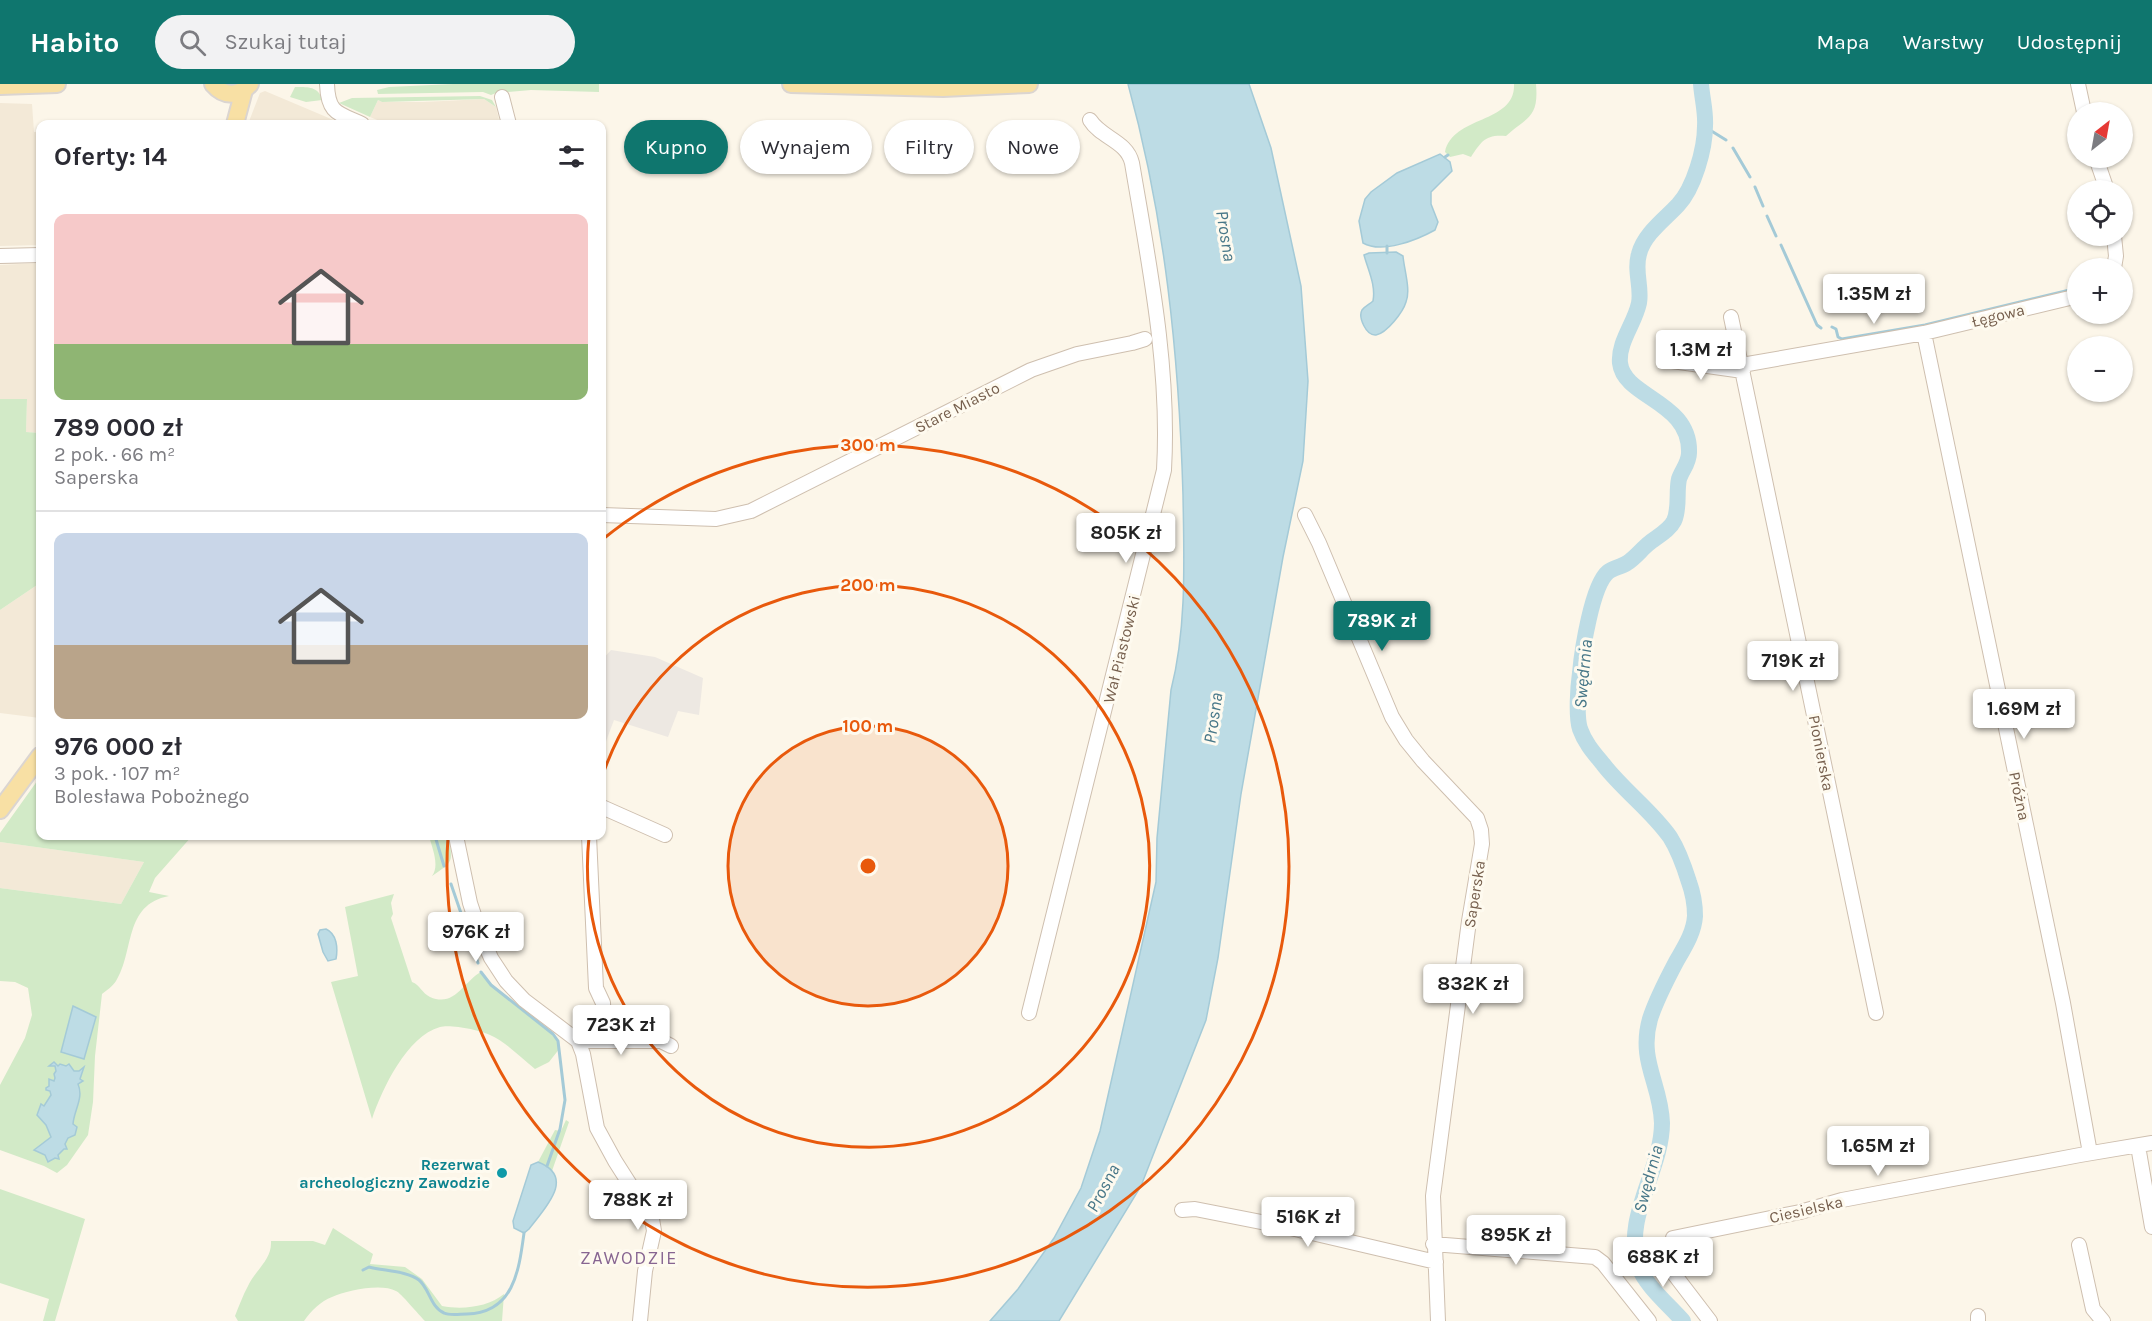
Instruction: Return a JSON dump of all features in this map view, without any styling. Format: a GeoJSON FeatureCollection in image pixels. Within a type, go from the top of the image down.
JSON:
{"type":"FeatureCollection","features":[{"type":"Feature","properties":{"kind":"main road"},"geometry":{"type":"LineString","coordinates":[[0,86],[57,84]]}},
{"type":"Feature","properties":{"kind":"main road"},"geometry":{"type":"LineString","coordinates":[[791,84],[943,88],[1029,84]]}},
{"type":"Feature","properties":{"kind":"main road"},"geometry":{"type":"LineString","coordinates":[[213,87],[235,94],[250,86]]}},
{"type":"Feature","properties":{"kind":"main road"},"geometry":{"type":"LineString","coordinates":[[235,120],[250,86]]}},
{"type":"Feature","properties":{"kind":"main road"},"geometry":{"type":"LineString","coordinates":[[213,87],[231,120]]}},
{"type":"Feature","properties":{"kind":"main road"},"geometry":{"type":"LineString","coordinates":[[0,810],[36,761]]}},
{"type":"Feature","properties":{"kind":"street"},"geometry":{"type":"LineString","coordinates":[[327,84],[329,102],[334,110],[355,120]]}},
{"type":"Feature","properties":{"kind":"street"},"geometry":{"type":"LineString","coordinates":[[2078,84],[2082,102]]}},
{"type":"Feature","properties":{"kind":"street"},"geometry":{"type":"LineString","coordinates":[[502,97],[507,120]]}},
{"type":"Feature","properties":{"kind":"street","name":"Wał Piastowski"},"geometry":{"type":"LineString","coordinates":[[1029,1013],[1164,470],[1161,359],[1132,163],[1126,150],[1100,133],[1090,120]]}},
{"type":"Feature","properties":{"kind":"street"},"geometry":{"type":"LineString","coordinates":[[0,256],[36,255]]}},
{"type":"Feature","properties":{"kind":"street","name":"Łęgowa"},"geometry":{"type":"LineString","coordinates":[[1665,360],[1742,368],[1924,333],[2067,299]]}},
{"type":"Feature","properties":{"kind":"street","name":"Pionierska"},"geometry":{"type":"LineString","coordinates":[[1731,317],[1876,1013]]}},
{"type":"Feature","properties":{"kind":"street","name":"Próżna"},"geometry":{"type":"LineString","coordinates":[[1924,333],[2063,1003],[2090,1153]]}},
{"type":"Feature","properties":{"kind":"street","name":"Stare Miasto"},"geometry":{"type":"LineString","coordinates":[[606,515],[716,519],[742,514],[1031,370],[1077,354],[1145,339]]}},
{"type":"Feature","properties":{"kind":"street","name":"Saperska"},"geometry":{"type":"LineString","coordinates":[[1305,515],[1392,717],[1423,761],[1470,809],[1477,818],[1481,830],[1482,844],[1469,921],[1432,1196],[1438,1321]]}},
{"type":"Feature","properties":{"kind":"street"},"geometry":{"type":"LineString","coordinates":[[606,809],[665,835]]}},
{"type":"Feature","properties":{"kind":"street"},"geometry":{"type":"LineString","coordinates":[[457,840],[470,903],[491,958],[506,981],[524,1000],[578,1041],[583,1054],[597,1128],[654,1225],[645,1271],[640,1321]]}},
{"type":"Feature","properties":{"kind":"street"},"geometry":{"type":"LineString","coordinates":[[589,840],[596,988],[603,1003],[605,1040]]}},
{"type":"Feature","properties":{"kind":"street"},"geometry":{"type":"LineString","coordinates":[[578,1041],[661,1041],[671,1046]]}},
{"type":"Feature","properties":{"kind":"street"},"geometry":{"type":"LineString","coordinates":[[2145,1144],[2152,1227]]}},
{"type":"Feature","properties":{"kind":"street","name":"Ciesielska"},"geometry":{"type":"LineString","coordinates":[[1710,1321],[1671,1269],[1673,1238],[1800,1212],[1842,1200],[2145,1144]]}},
{"type":"Feature","properties":{"kind":"street"},"geometry":{"type":"LineString","coordinates":[[1182,1210],[1195,1209],[1282,1226],[1436,1262]]}},
{"type":"Feature","properties":{"kind":"street"},"geometry":{"type":"LineString","coordinates":[[1433,1244],[1595,1257],[1604,1263],[1649,1321]]}},
{"type":"Feature","properties":{"kind":"street"},"geometry":{"type":"LineString","coordinates":[[2079,1245],[2093,1308],[2103,1321]]}},
{"type":"Feature","properties":{"kind":"shaded area"},"geometry":{"type":"Polygon","coordinates":[[[265,91],[334,120],[250,120],[260,93],[265,91]]]}},
{"type":"Feature","properties":{"kind":"shaded area"},"geometry":{"type":"Polygon","coordinates":[[[484,99],[496,107],[499,120],[377,120],[370,117],[378,100],[382,102],[484,99]]]}},
{"type":"Feature","properties":{"kind":"shaded area"},"geometry":{"type":"Polygon","coordinates":[[[0,103],[32,104],[34,132],[36,132],[36,245],[0,246],[0,103]]]}},
{"type":"Feature","properties":{"kind":"shaded area"},"geometry":{"type":"Polygon","coordinates":[[[36,263],[36,433],[26,432],[27,399],[0,399],[0,265],[36,263]]]}},
{"type":"Feature","properties":{"kind":"shaded area"},"geometry":{"type":"Polygon","coordinates":[[[36,586],[36,718],[0,713],[0,610],[36,586]]]}},
{"type":"Feature","properties":{"kind":"shaded area"},"geometry":{"type":"Polygon","coordinates":[[[611,650],[655,657],[703,678],[699,715],[678,711],[668,737],[614,720],[606,741],[606,656],[611,650]]]}},
{"type":"Feature","properties":{"kind":"shaded area"},"geometry":{"type":"Polygon","coordinates":[[[0,842],[144,862],[121,904],[0,888],[0,842]]]}},
{"type":"Feature","properties":{"kind":"green space"},"geometry":{"type":"Polygon","coordinates":[[[453,84],[599,84],[599,92],[531,90],[491,95],[483,92],[378,94],[377,90],[389,87],[453,84]]]}},
{"type":"Feature","properties":{"kind":"green space"},"geometry":{"type":"Polygon","coordinates":[[[1514,84],[1536,84],[1536,104],[1530,116],[1506,136],[1493,136],[1484,140],[1471,157],[1463,154],[1450,157],[1445,152],[1450,140],[1459,131],[1505,106],[1512,97],[1514,84]]]}},
{"type":"Feature","properties":{"kind":"green space"},"geometry":{"type":"Polygon","coordinates":[[[295,87],[308,87],[315,90],[322,100],[306,102],[290,97],[295,87]]]}},
{"type":"Feature","properties":{"kind":"green space"},"geometry":{"type":"Polygon","coordinates":[[[480,96],[492,100],[496,107],[484,99],[382,102],[378,100],[370,117],[339,103],[352,98],[480,96]]]}},
{"type":"Feature","properties":{"kind":"green space"},"geometry":{"type":"Polygon","coordinates":[[[0,399],[27,399],[26,432],[36,433],[36,586],[0,610],[0,399]]]}},
{"type":"Feature","properties":{"kind":"green space"},"geometry":{"type":"Polygon","coordinates":[[[36,783],[36,840],[188,840],[155,878],[149,892],[169,896],[154,901],[137,919],[122,969],[115,983],[102,994],[88,1135],[67,1165],[57,1173],[0,1150],[0,1085],[25,1038],[32,1015],[28,988],[15,982],[0,981],[0,888],[121,904],[144,862],[0,842],[0,833],[36,783]]]}},
{"type":"Feature","properties":{"kind":"green space"},"geometry":{"type":"Polygon","coordinates":[[[430,840],[450,840],[450,860],[445,867],[432,876],[435,867],[430,840]]]}},
{"type":"Feature","properties":{"kind":"green space"},"geometry":{"type":"Polygon","coordinates":[[[394,894],[391,903],[393,914],[391,918],[412,982],[430,997],[446,999],[453,996],[481,972],[556,1039],[560,1048],[549,1062],[535,1069],[508,1046],[490,1035],[465,1028],[440,1027],[428,1032],[417,1041],[397,1065],[382,1093],[372,1119],[331,982],[358,976],[345,907],[394,894]]]}},
{"type":"Feature","properties":{"kind":"green space"},"geometry":{"type":"Polygon","coordinates":[[[566,1120],[569,1122],[552,1171],[538,1162],[555,1130],[561,1131],[566,1120]]]}},
{"type":"Feature","properties":{"kind":"green space"},"geometry":{"type":"Polygon","coordinates":[[[0,1189],[85,1219],[55,1321],[43,1321],[49,1299],[0,1283],[0,1189]]]}},
{"type":"Feature","properties":{"kind":"green space"},"geometry":{"type":"Polygon","coordinates":[[[333,1228],[373,1254],[370,1264],[405,1267],[422,1279],[442,1306],[458,1308],[483,1305],[504,1294],[502,1321],[425,1321],[398,1292],[382,1288],[364,1288],[328,1299],[304,1321],[238,1321],[235,1316],[241,1301],[251,1280],[269,1254],[271,1241],[313,1241],[325,1245],[333,1228]]]}},
{"type":"Feature","properties":{"kind":"water","name":"Prosna"},"geometry":{"type":"Polygon","coordinates":[[[1128,84],[1249,84],[1271,148],[1301,286],[1308,381],[1303,461],[1283,557],[1241,794],[1218,958],[1206,1020],[1141,1186],[1059,1321],[990,1321],[1018,1289],[1054,1238],[1081,1188],[1100,1131],[1156,882],[1157,838],[1171,690],[1182,617],[1183,495],[1178,391],[1168,288],[1152,185],[1128,84]]]}},
{"type":"Feature","properties":{"kind":"water"},"geometry":{"type":"Polygon","coordinates":[[[1440,154],[1450,162],[1452,171],[1431,192],[1431,204],[1438,222],[1435,230],[1419,238],[1389,246],[1371,246],[1363,243],[1359,221],[1365,199],[1371,192],[1397,173],[1440,154]]]}},
{"type":"Feature","properties":{"kind":"water"},"geometry":{"type":"Polygon","coordinates":[[[1396,252],[1403,256],[1408,286],[1406,302],[1390,326],[1372,335],[1364,326],[1361,317],[1362,310],[1373,301],[1374,295],[1373,283],[1364,255],[1396,252]]]}},
{"type":"Feature","properties":{"kind":"water"},"geometry":{"type":"Polygon","coordinates":[[[326,929],[335,938],[337,946],[336,959],[328,961],[318,934],[320,930],[326,929]]]}},
{"type":"Feature","properties":{"kind":"water"},"geometry":{"type":"Polygon","coordinates":[[[73,1006],[96,1017],[84,1059],[61,1052],[73,1006]]]}},
{"type":"Feature","properties":{"kind":"water"},"geometry":{"type":"Polygon","coordinates":[[[54,1062],[58,1066],[69,1064],[74,1071],[79,1071],[84,1067],[80,1079],[83,1081],[78,1084],[80,1094],[73,1124],[77,1127],[75,1135],[68,1138],[65,1144],[67,1149],[58,1155],[59,1159],[55,1158],[48,1162],[45,1155],[34,1150],[51,1137],[46,1125],[37,1115],[41,1104],[44,1106],[51,1095],[46,1088],[49,1086],[49,1079],[54,1081],[55,1078],[55,1066],[49,1066],[54,1062]]]}},
{"type":"Feature","properties":{"kind":"water"},"geometry":{"type":"Polygon","coordinates":[[[538,1162],[549,1168],[555,1176],[556,1185],[549,1203],[524,1233],[514,1228],[513,1221],[531,1165],[538,1162]]]}},
{"type":"Feature","properties":{"kind":"waterway","name":"Swędrnia"},"geometry":{"type":"LineString","coordinates":[[1683,1321],[1642,1274],[1635,1249],[1635,1231],[1656,1159],[1662,1123],[1661,1109],[1648,1060],[1647,1034],[1658,997],[1693,928],[1694,899],[1683,864],[1670,837],[1655,818],[1611,774],[1584,739],[1579,723],[1578,701],[1586,635],[1602,579],[1612,569],[1630,561],[1672,525],[1677,511],[1679,479],[1689,457],[1687,436],[1680,422],[1669,411],[1633,385],[1624,375],[1620,355],[1639,303],[1637,267],[1639,254],[1650,233],[1684,198],[1698,168],[1705,126],[1701,84]]}},
{"type":"Feature","properties":{"kind":"waterway"},"geometry":{"type":"LineString","coordinates":[[1705,127],[1726,140]]}},
{"type":"Feature","properties":{"kind":"waterway"},"geometry":{"type":"LineString","coordinates":[[1733,148],[1750,177]]}},
{"type":"Feature","properties":{"kind":"waterway"},"geometry":{"type":"LineString","coordinates":[[1755,187],[1763,206]]}},
{"type":"Feature","properties":{"kind":"waterway"},"geometry":{"type":"LineString","coordinates":[[1767,216],[1776,236]]}},
{"type":"Feature","properties":{"kind":"waterway"},"geometry":{"type":"LineString","coordinates":[[1781,245],[1817,325],[1821,328]]}},
{"type":"Feature","properties":{"kind":"waterway"},"geometry":{"type":"LineString","coordinates":[[1387,246],[1387,253]]}},
{"type":"Feature","properties":{"kind":"waterway"},"geometry":{"type":"LineString","coordinates":[[1832,327],[1842,339],[1925,325],[2067,291]]}},
{"type":"Feature","properties":{"kind":"waterway"},"geometry":{"type":"LineString","coordinates":[[436,840],[444,866]]}},
{"type":"Feature","properties":{"kind":"waterway"},"geometry":{"type":"LineString","coordinates":[[451,884],[478,963]]}},
{"type":"Feature","properties":{"kind":"waterway"},"geometry":{"type":"LineString","coordinates":[[481,972],[491,985],[553,1034],[558,1041],[565,1100],[560,1129],[547,1166]]}},
{"type":"Feature","properties":{"kind":"waterway"},"geometry":{"type":"LineString","coordinates":[[363,1270],[369,1267],[414,1277],[422,1284],[436,1307],[446,1314],[483,1312],[504,1298],[511,1287],[520,1261],[524,1233]]}},
{"type":"Feature","properties":{"kind":"place","name":"Rezerwat archeologiczny Zawodzie"},"geometry":{"type":"Point","coordinates":[502,1173]}},
{"type":"Feature","properties":{"kind":"district","name":"ZAWODZIE"},"geometry":{"type":"Point","coordinates":[629,1258]}}]}
